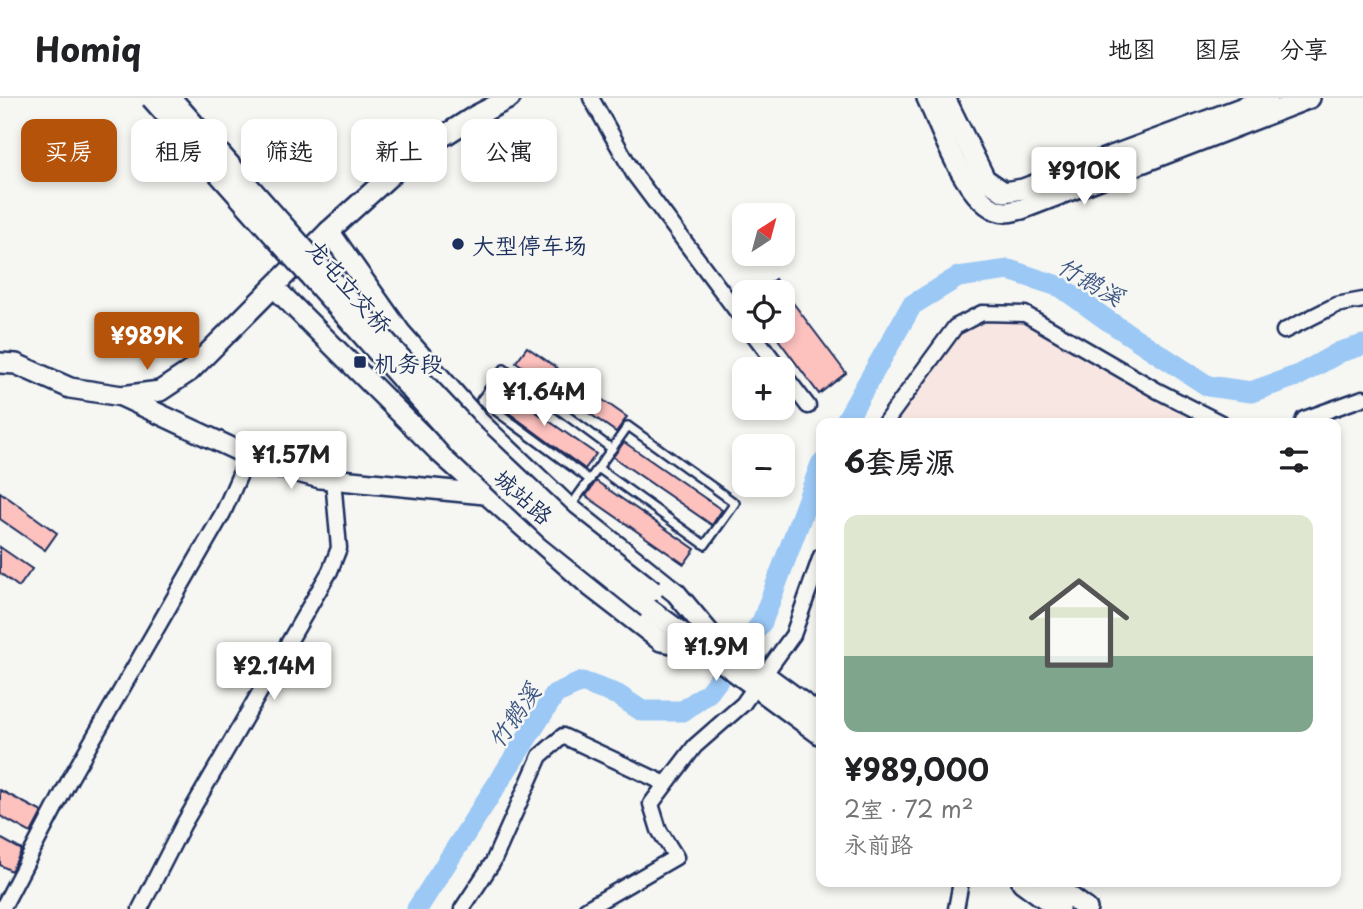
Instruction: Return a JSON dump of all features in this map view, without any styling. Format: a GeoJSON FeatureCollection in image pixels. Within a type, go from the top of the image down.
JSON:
{"type":"FeatureCollection","features":[{"type":"Feature","properties":{"kind":"main road","name":"龙屯立交桥"},"geometry":{"type":"LineString","coordinates":[[151,98],[461,446],[552,531],[650,600]]}},
{"type":"Feature","properties":{"kind":"main road","name":"龙屯立交桥"},"geometry":{"type":"LineString","coordinates":[[171,98],[399,356],[473,435],[650,600]]}},
{"type":"Feature","properties":{"kind":"main road"},"geometry":{"type":"LineString","coordinates":[[0,363],[16,364],[70,388],[122,396],[160,391],[190,371],[329,231],[412,156],[475,116],[510,98]]}},
{"type":"Feature","properties":{"kind":"main road"},"geometry":{"type":"LineString","coordinates":[[927,98],[963,175],[979,198],[1004,212],[1022,209],[1310,98]]}},
{"type":"Feature","properties":{"kind":"main road"},"geometry":{"type":"LineString","coordinates":[[945,98],[985,180],[1004,192],[1023,189],[1268,98]]}},
{"type":"Feature","properties":{"kind":"main road","name":"城站路"},"geometry":{"type":"LineString","coordinates":[[329,231],[400,332],[444,384],[530,472],[570,508],[676,593],[710,644]]}},
{"type":"Feature","properties":{"kind":"main road","name":"城站路"},"geometry":{"type":"LineString","coordinates":[[274,287],[340,356],[485,494],[591,587],[661,641],[710,644]]}},
{"type":"Feature","properties":{"kind":"main road"},"geometry":{"type":"LineString","coordinates":[[122,396],[264,463],[334,479],[485,494]]}},
{"type":"Feature","properties":{"kind":"main road","name":"城站路"},"geometry":{"type":"LineString","coordinates":[[650,600],[756,678],[816,731]]}},
{"type":"Feature","properties":{"kind":"main road","name":"城站路"},"geometry":{"type":"LineString","coordinates":[[756,678],[816,713]]}},
{"type":"Feature","properties":{"kind":"main road"},"geometry":{"type":"LineString","coordinates":[[1029,887],[1059,909]]}},
{"type":"Feature","properties":{"kind":"main road"},"geometry":{"type":"LineString","coordinates":[[1057,887],[1087,909]]}},
{"type":"Feature","properties":{"kind":"street"},"geometry":{"type":"LineString","coordinates":[[591,98],[634,174],[732,305]]}},
{"type":"Feature","properties":{"kind":"street"},"geometry":{"type":"LineString","coordinates":[[1284,331],[1336,305],[1363,300]]}},
{"type":"Feature","properties":{"kind":"street"},"geometry":{"type":"LineString","coordinates":[[888,418],[955,327],[982,313],[1025,314],[1158,391],[1211,418]]}},
{"type":"Feature","properties":{"kind":"street"},"geometry":{"type":"LineString","coordinates":[[795,389],[808,406]]}},
{"type":"Feature","properties":{"kind":"street"},"geometry":{"type":"LineString","coordinates":[[1307,418],[1361,401]]}},
{"type":"Feature","properties":{"kind":"street"},"geometry":{"type":"LineString","coordinates":[[2,909],[69,779],[223,513],[248,456]]}},
{"type":"Feature","properties":{"kind":"street"},"geometry":{"type":"LineString","coordinates":[[139,909],[183,825],[330,571],[339,548],[334,479]]}},
{"type":"Feature","properties":{"kind":"street"},"geometry":{"type":"LineString","coordinates":[[586,909],[676,857],[659,830],[651,804],[695,746],[743,704],[756,678],[793,635],[816,570]]}},
{"type":"Feature","properties":{"kind":"street"},"geometry":{"type":"LineString","coordinates":[[462,909],[492,862],[540,757],[563,736],[666,784]]}},
{"type":"Feature","properties":{"kind":"street"},"geometry":{"type":"LineString","coordinates":[[956,909],[960,887]]}},
{"type":"Feature","properties":{"kind":"lane"},"geometry":{"type":"LineString","coordinates":[[590,480],[481,400],[504,369],[612,449]]}},
{"type":"Feature","properties":{"kind":"lane"},"geometry":{"type":"LineString","coordinates":[[570,508],[598,468],[628,426],[735,503],[705,545],[598,468]]}},
{"type":"Feature","properties":{"kind":"shaded area"},"geometry":{"type":"Polygon","coordinates":[[[1013,317],[1075,349],[1189,418],[896,418],[954,336],[975,319],[1013,317]]]}},
{"type":"Feature","properties":{"kind":"building"},"geometry":{"type":"Polygon","coordinates":[[[795,305],[846,373],[819,394],[795,362],[795,357],[791,357],[781,343],[795,343],[795,305]]]}},
{"type":"Feature","properties":{"kind":"building"},"geometry":{"type":"Polygon","coordinates":[[[527,347],[627,417],[616,432],[516,362],[527,347]]]}},
{"type":"Feature","properties":{"kind":"building"},"geometry":{"type":"Polygon","coordinates":[[[499,386],[596,454],[585,469],[490,399],[499,386]]]}},
{"type":"Feature","properties":{"kind":"building"},"geometry":{"type":"Polygon","coordinates":[[[624,442],[722,510],[712,525],[613,457],[624,442]]]}},
{"type":"Feature","properties":{"kind":"building"},"geometry":{"type":"Polygon","coordinates":[[[596,481],[695,549],[684,564],[586,496],[596,481]]]}},
{"type":"Feature","properties":{"kind":"building"},"geometry":{"type":"Polygon","coordinates":[[[0,492],[57,533],[45,550],[0,519],[0,492]]]}},
{"type":"Feature","properties":{"kind":"building"},"geometry":{"type":"Polygon","coordinates":[[[0,547],[32,569],[19,587],[0,573],[0,547]]]}},
{"type":"Feature","properties":{"kind":"building"},"geometry":{"type":"Polygon","coordinates":[[[0,790],[42,812],[31,833],[0,816],[0,790]]]}},
{"type":"Feature","properties":{"kind":"building"},"geometry":{"type":"Polygon","coordinates":[[[0,838],[22,850],[11,871],[0,865],[0,838]]]}},
{"type":"Feature","properties":{"kind":"waterway","name":"竹鹅溪"},"geometry":{"type":"LineString","coordinates":[[847,418],[912,305],[958,277],[1009,270],[1061,287],[1208,386],[1251,392],[1299,375],[1340,352],[1363,345]]}},
{"type":"Feature","properties":{"kind":"waterway","name":"竹鹅溪"},"geometry":{"type":"LineString","coordinates":[[417,909],[555,694],[582,682],[618,695],[642,711],[683,711],[709,692],[762,622],[816,477]]}},
{"type":"Feature","properties":{"kind":"place","name":"大型停车场"},"geometry":{"type":"Point","coordinates":[458,244]}},
{"type":"Feature","properties":{"kind":"place","name":"机务段"},"geometry":{"type":"Point","coordinates":[360,362]}}]}
